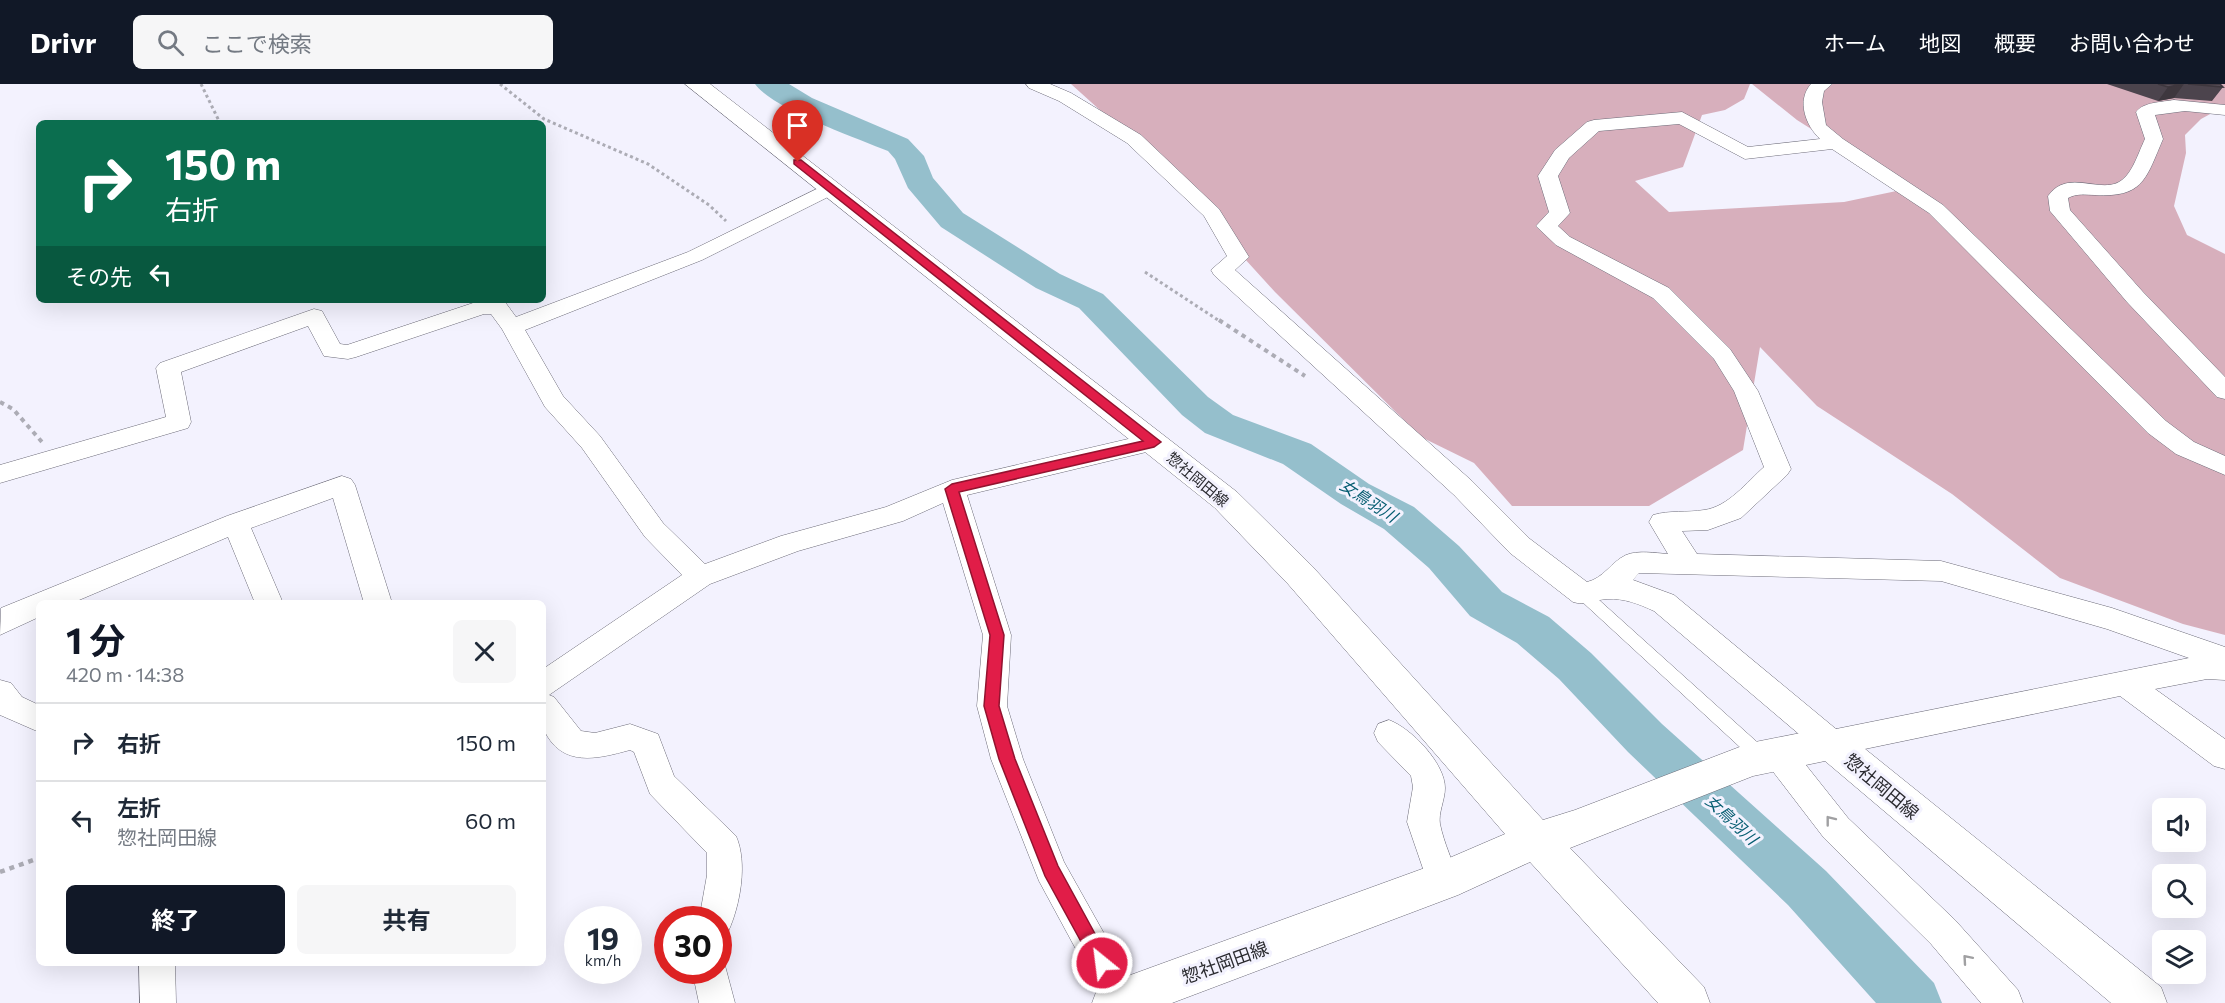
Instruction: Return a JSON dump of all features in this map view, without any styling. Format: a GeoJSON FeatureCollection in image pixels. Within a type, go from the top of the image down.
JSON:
{"type":"FeatureCollection","features":[{"type":"Feature","properties":{"kind":"main road","name":"惣社岡田線"},"geometry":{"type":"LineString","coordinates":[[696,84],[1226,500],[1300,575],[1536,840],[1688,1003]]}},
{"type":"Feature","properties":{"kind":"main road","name":"惣社岡田線"},"geometry":{"type":"LineString","coordinates":[[1121,1002],[1443,881],[1536,840],[1577,828],[1764,758],[1831,743],[2145,1003]]}},
{"type":"Feature","properties":{"kind":"street"},"geometry":{"type":"LineString","coordinates":[[1035,84],[1065,97],[1134,139],[1212,213],[1238,256],[1222,270],[1463,488],[1520,546],[1595,591],[1632,590],[1664,603],[1831,743],[2191,669],[2225,668]]}},
{"type":"Feature","properties":{"kind":"street"},"geometry":{"type":"LineString","coordinates":[[1823,84],[1816,89],[1813,102],[1814,117],[1818,127],[1836,142],[1936,209],[2157,427],[2185,448],[2225,466]]}},
{"type":"Feature","properties":{"kind":"street"},"geometry":{"type":"LineString","coordinates":[[2222,101],[2201,107],[2160,106],[2145,112],[2154,139],[2137,176],[2128,186],[2111,190],[2070,188],[2058,196],[2060,211],[2135,297],[2225,391]]}},
{"type":"Feature","properties":{"kind":"street"},"geometry":{"type":"LineString","coordinates":[[1690,565],[1662,522],[1708,520],[1732,511],[1778,470],[1746,391],[1722,354],[1661,293],[1563,241],[1546,226],[1560,213],[1548,176],[1562,154],[1594,126],[1682,118],[1745,153],[1836,142]]}},
{"type":"Feature","properties":{"kind":"street"},"geometry":{"type":"LineString","coordinates":[[512,327],[695,256],[831,188]]}},
{"type":"Feature","properties":{"kind":"street"},"geometry":{"type":"LineString","coordinates":[[0,474],[179,422],[168,368],[314,316],[332,351],[348,352],[482,307],[497,307],[512,327],[554,401],[591,442],[654,530],[700,577]]}},
{"type":"Feature","properties":{"kind":"street"},"geometry":{"type":"LineString","coordinates":[[546,684],[700,577],[791,543],[894,514],[952,489],[1154,442]]}},
{"type":"Feature","properties":{"kind":"street"},"geometry":{"type":"LineString","coordinates":[[51,600],[236,523],[342,485],[377,600]]}},
{"type":"Feature","properties":{"kind":"street"},"geometry":{"type":"LineString","coordinates":[[952,489],[997,635],[992,706],[1007,759],[1051,870],[1121,1002]]}},
{"type":"Feature","properties":{"kind":"street"},"geometry":{"type":"LineString","coordinates":[[236,523],[268,600]]}},
{"type":"Feature","properties":{"kind":"street"},"geometry":{"type":"LineString","coordinates":[[1595,591],[1633,563],[1941,571],[2112,619],[2225,659]]}},
{"type":"Feature","properties":{"kind":"street"},"geometry":{"type":"LineString","coordinates":[[0,624],[11,616],[36,606]]}},
{"type":"Feature","properties":{"kind":"street"},"geometry":{"type":"LineString","coordinates":[[2126,684],[2225,756]]}},
{"type":"Feature","properties":{"kind":"street"},"geometry":{"type":"LineString","coordinates":[[0,692],[11,706],[36,718]]}},
{"type":"Feature","properties":{"kind":"street"},"geometry":{"type":"LineString","coordinates":[[546,710],[572,743],[595,746],[630,737],[647,743],[661,784],[724,847],[724,875],[718,906]]}},
{"type":"Feature","properties":{"kind":"street"},"geometry":{"type":"LineString","coordinates":[[1389,732],[1425,770],[1428,787],[1423,822],[1443,881]]}},
{"type":"Feature","properties":{"kind":"street"},"geometry":{"type":"LineString","coordinates":[[1764,758],[1943,932],[2005,1003]]}},
{"type":"Feature","properties":{"kind":"street"},"geometry":{"type":"LineString","coordinates":[[157,966],[158,1003]]}},
{"type":"Feature","properties":{"kind":"street"},"geometry":{"type":"LineString","coordinates":[[713,984],[717,1003]]}},
{"type":"Feature","properties":{"kind":"lane"},"geometry":{"type":"LineString","coordinates":[[1595,591],[1764,758]]}},
{"type":"Feature","properties":{"kind":"path"},"geometry":{"type":"LineString","coordinates":[[201,84],[219,120]]}},
{"type":"Feature","properties":{"kind":"path"},"geometry":{"type":"LineString","coordinates":[[500,84],[544,119],[648,164],[710,205],[739,234]]}},
{"type":"Feature","properties":{"kind":"path"},"geometry":{"type":"LineString","coordinates":[[1145,272],[1311,380]]}},
{"type":"Feature","properties":{"kind":"path"},"geometry":{"type":"LineString","coordinates":[[0,402],[13,409],[56,458]]}},
{"type":"Feature","properties":{"kind":"path"},"geometry":{"type":"LineString","coordinates":[[0,872],[36,859]]}},
{"type":"Feature","properties":{"kind":"shaded area"},"geometry":{"type":"Polygon","coordinates":[[[1071,84],[1750,84],[1744,99],[1725,110],[1702,115],[1683,167],[1635,181],[1669,212],[1844,202],[1906,189],[1797,120],[1752,84],[2225,84],[2225,106],[2201,119],[2185,135],[2186,153],[2174,206],[2187,235],[2225,254],[2225,635],[2183,624],[2060,578],[1952,494],[1817,406],[1760,347],[1743,450],[1649,506],[1512,506],[1474,463],[1421,437],[1275,292],[1152,157],[1071,84]]]}},
{"type":"Feature","properties":{"kind":"building"},"geometry":{"type":"Polygon","coordinates":[[[2158,84],[2182,84],[2168,87],[2158,84]]]}},
{"type":"Feature","properties":{"kind":"building"},"geometry":{"type":"Polygon","coordinates":[[[2188,84],[2220,84],[2223,87],[2188,84]]]}},
{"type":"Feature","properties":{"kind":"waterway","name":"女鳥羽川"},"geometry":{"type":"LineString","coordinates":[[769,84],[802,104],[898,145],[909,156],[919,181],[952,220],[1048,281],[1091,301],[1195,406],[1219,424],[1297,454],[1355,494],[1399,518],[1444,557],[1486,604],[1533,630],[1575,666],[1645,738],[1807,888],[1914,1003]]}},
{"type":"Feature","properties":{"kind":"route"},"geometry":{"type":"LineString","coordinates":[[798,162],[1082,388],[1154,442],[952,489],[997,635],[992,706],[1007,759],[1051,870],[1102,963]]}}]}
